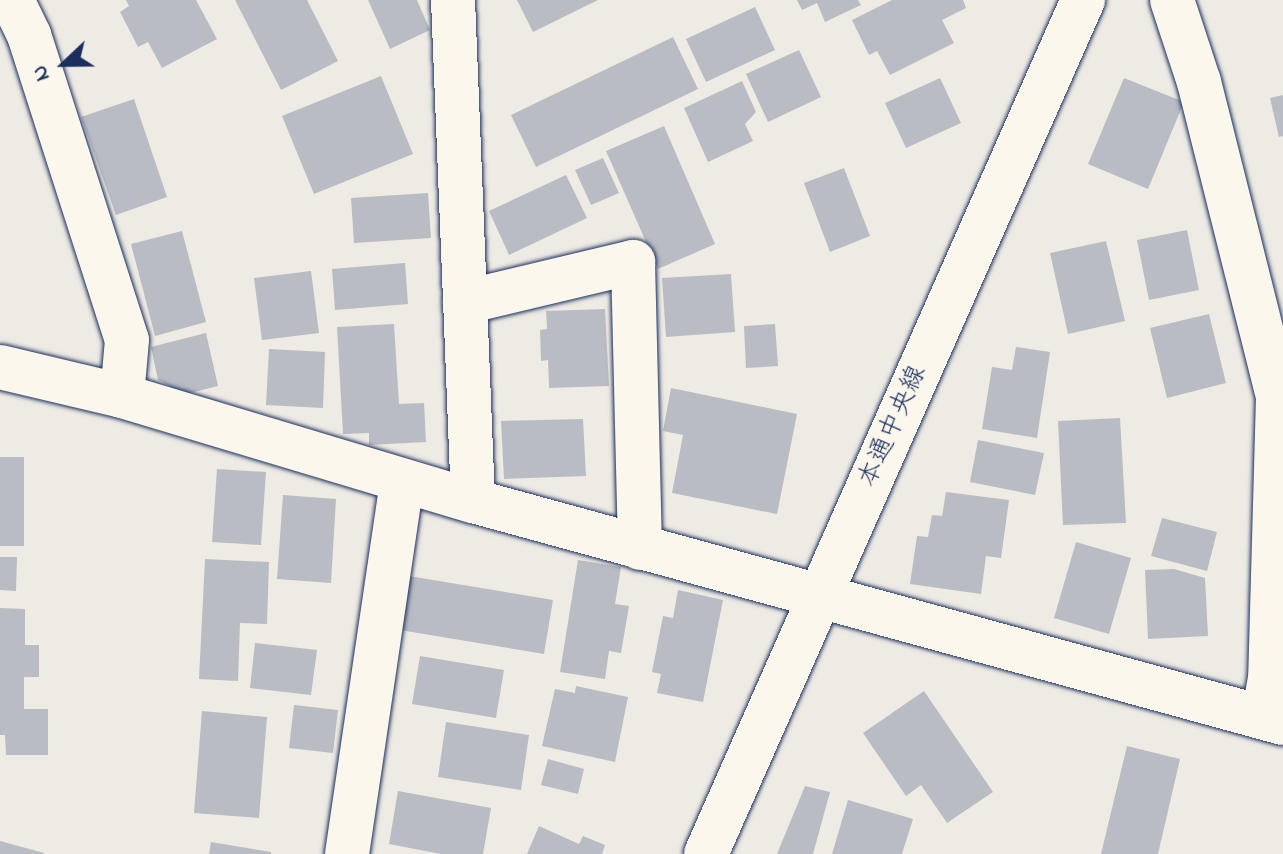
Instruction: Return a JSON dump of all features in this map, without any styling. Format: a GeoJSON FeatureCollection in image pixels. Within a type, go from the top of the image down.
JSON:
{"type":"FeatureCollection","features":[{"type":"Feature","properties":{"kind":"street"},"geometry":{"type":"LineString","coordinates":[[12,0],[29,35],[127,340],[122,396]]}},
{"type":"Feature","properties":{"kind":"street"},"geometry":{"type":"LineString","coordinates":[[453,0],[473,501]]}},
{"type":"Feature","properties":{"kind":"street","name":"本通中央線"},"geometry":{"type":"LineString","coordinates":[[706,854],[1083,0]]}},
{"type":"Feature","properties":{"kind":"street"},"geometry":{"type":"LineString","coordinates":[[0,367],[122,396],[473,501],[1273,720],[1270,678],[1280,398],[1199,82],[1172,0]]}},
{"type":"Feature","properties":{"kind":"street"},"geometry":{"type":"LineString","coordinates":[[465,302],[633,262],[640,548]]}},
{"type":"Feature","properties":{"kind":"street"},"geometry":{"type":"LineString","coordinates":[[347,854],[402,481]]}},
{"type":"Feature","properties":{"kind":"building"},"geometry":{"type":"Polygon","coordinates":[[[126,0],[196,0],[217,39],[162,68],[148,42],[138,47],[120,12],[129,6],[126,0]]]}},
{"type":"Feature","properties":{"kind":"building"},"geometry":{"type":"Polygon","coordinates":[[[235,0],[307,0],[338,61],[281,90],[235,0]]]}},
{"type":"Feature","properties":{"kind":"building"},"geometry":{"type":"Polygon","coordinates":[[[368,0],[417,0],[430,30],[390,49],[368,0]]]}},
{"type":"Feature","properties":{"kind":"building"},"geometry":{"type":"Polygon","coordinates":[[[517,0],[598,0],[533,32],[517,0]]]}},
{"type":"Feature","properties":{"kind":"building"},"geometry":{"type":"Polygon","coordinates":[[[797,0],[858,0],[861,5],[825,22],[817,3],[802,10],[797,0]]]}},
{"type":"Feature","properties":{"kind":"building"},"geometry":{"type":"Polygon","coordinates":[[[892,0],[963,0],[966,8],[942,20],[954,43],[890,75],[877,51],[869,55],[852,20],[892,0]]]}},
{"type":"Feature","properties":{"kind":"building"},"geometry":{"type":"Polygon","coordinates":[[[755,7],[775,50],[706,82],[686,39],[755,7]]]}},
{"type":"Feature","properties":{"kind":"building"},"geometry":{"type":"Polygon","coordinates":[[[673,37],[698,89],[536,167],[511,115],[673,37]]]}},
{"type":"Feature","properties":{"kind":"building"},"geometry":{"type":"Polygon","coordinates":[[[799,50],[821,97],[768,122],[746,74],[799,50]]]}},
{"type":"Feature","properties":{"kind":"building"},"geometry":{"type":"Polygon","coordinates":[[[381,76],[413,154],[314,194],[282,116],[381,76]]]}},
{"type":"Feature","properties":{"kind":"building"},"geometry":{"type":"Polygon","coordinates":[[[940,78],[961,123],[906,148],[885,103],[940,78]]]}},
{"type":"Feature","properties":{"kind":"building"},"geometry":{"type":"Polygon","coordinates":[[[1124,78],[1184,102],[1148,189],[1088,164],[1124,78]]]}},
{"type":"Feature","properties":{"kind":"building"},"geometry":{"type":"Polygon","coordinates":[[[742,81],[756,112],[745,124],[753,141],[708,162],[684,108],[742,81]]]}},
{"type":"Feature","properties":{"kind":"building"},"geometry":{"type":"Polygon","coordinates":[[[1283,95],[1283,136],[1279,137],[1270,98],[1283,95]]]}},
{"type":"Feature","properties":{"kind":"building"},"geometry":{"type":"Polygon","coordinates":[[[134,99],[167,197],[116,215],[81,117],[134,99]]]}},
{"type":"Feature","properties":{"kind":"building"},"geometry":{"type":"Polygon","coordinates":[[[664,126],[715,244],[658,269],[606,151],[664,126]]]}},
{"type":"Feature","properties":{"kind":"building"},"geometry":{"type":"Polygon","coordinates":[[[603,158],[619,193],[591,205],[575,170],[603,158]]]}},
{"type":"Feature","properties":{"kind":"building"},"geometry":{"type":"Polygon","coordinates":[[[844,168],[870,236],[830,252],[804,183],[844,168]]]}},
{"type":"Feature","properties":{"kind":"building"},"geometry":{"type":"Polygon","coordinates":[[[566,175],[587,218],[509,255],[489,211],[566,175]]]}},
{"type":"Feature","properties":{"kind":"building"},"geometry":{"type":"Polygon","coordinates":[[[428,193],[431,238],[354,243],[351,198],[428,193]]]}},
{"type":"Feature","properties":{"kind":"building"},"geometry":{"type":"Polygon","coordinates":[[[1187,230],[1199,290],[1149,300],[1137,240],[1187,230]]]}},
{"type":"Feature","properties":{"kind":"building"},"geometry":{"type":"Polygon","coordinates":[[[182,231],[206,322],[155,336],[131,244],[182,231]]]}},
{"type":"Feature","properties":{"kind":"building"},"geometry":{"type":"Polygon","coordinates":[[[1106,241],[1125,321],[1068,334],[1050,253],[1106,241]]]}},
{"type":"Feature","properties":{"kind":"building"},"geometry":{"type":"Polygon","coordinates":[[[405,263],[408,304],[335,310],[332,269],[405,263]]]}},
{"type":"Feature","properties":{"kind":"building"},"geometry":{"type":"Polygon","coordinates":[[[311,271],[319,333],[262,340],[254,278],[311,271]]]}},
{"type":"Feature","properties":{"kind":"building"},"geometry":{"type":"Polygon","coordinates":[[[731,274],[735,332],[666,337],[662,278],[731,274]]]}},
{"type":"Feature","properties":{"kind":"building"},"geometry":{"type":"Polygon","coordinates":[[[605,309],[609,386],[549,388],[548,360],[541,361],[540,330],[547,329],[546,311],[605,309]]]}},
{"type":"Feature","properties":{"kind":"building"},"geometry":{"type":"Polygon","coordinates":[[[1209,314],[1226,383],[1167,398],[1150,328],[1209,314]]]}},
{"type":"Feature","properties":{"kind":"building"},"geometry":{"type":"Polygon","coordinates":[[[394,324],[399,404],[424,403],[426,442],[369,445],[369,433],[343,434],[337,327],[394,324]]]}},
{"type":"Feature","properties":{"kind":"building"},"geometry":{"type":"Polygon","coordinates":[[[775,324],[778,366],[746,368],[744,326],[775,324]]]}},
{"type":"Feature","properties":{"kind":"building"},"geometry":{"type":"Polygon","coordinates":[[[206,333],[218,386],[186,394],[158,380],[151,347],[206,333]]]}},
{"type":"Feature","properties":{"kind":"building"},"geometry":{"type":"Polygon","coordinates":[[[1016,347],[1050,352],[1037,438],[982,429],[992,367],[1012,370],[1016,347]]]}},
{"type":"Feature","properties":{"kind":"building"},"geometry":{"type":"Polygon","coordinates":[[[269,349],[325,352],[323,408],[266,405],[269,349]]]}},
{"type":"Feature","properties":{"kind":"building"},"geometry":{"type":"Polygon","coordinates":[[[671,388],[797,414],[777,514],[672,493],[683,435],[663,431],[671,388]]]}},
{"type":"Feature","properties":{"kind":"building"},"geometry":{"type":"Polygon","coordinates":[[[1120,418],[1126,523],[1063,525],[1058,421],[1120,418]]]}},
{"type":"Feature","properties":{"kind":"building"},"geometry":{"type":"Polygon","coordinates":[[[583,419],[586,476],[504,479],[501,421],[583,419]]]}},
{"type":"Feature","properties":{"kind":"building"},"geometry":{"type":"Polygon","coordinates":[[[978,440],[1044,453],[1035,495],[970,482],[978,440]]]}},
{"type":"Feature","properties":{"kind":"building"},"geometry":{"type":"Polygon","coordinates":[[[0,457],[24,457],[24,546],[0,546],[0,457]]]}},
{"type":"Feature","properties":{"kind":"building"},"geometry":{"type":"Polygon","coordinates":[[[217,469],[266,472],[261,545],[212,542],[217,469]]]}},
{"type":"Feature","properties":{"kind":"building"},"geometry":{"type":"Polygon","coordinates":[[[946,492],[1009,500],[1001,558],[986,556],[981,594],[910,584],[917,536],[928,537],[932,515],[942,516],[946,492]]]}},
{"type":"Feature","properties":{"kind":"building"},"geometry":{"type":"Polygon","coordinates":[[[283,495],[336,499],[331,583],[277,579],[283,495]]]}},
{"type":"Feature","properties":{"kind":"building"},"geometry":{"type":"Polygon","coordinates":[[[1162,518],[1217,532],[1207,571],[1151,556],[1162,518]]]}},
{"type":"Feature","properties":{"kind":"building"},"geometry":{"type":"Polygon","coordinates":[[[1076,542],[1131,558],[1109,634],[1054,618],[1076,542]]]}},
{"type":"Feature","properties":{"kind":"building"},"geometry":{"type":"Polygon","coordinates":[[[0,557],[17,557],[16,591],[0,590],[0,557]]]}},
{"type":"Feature","properties":{"kind":"building"},"geometry":{"type":"Polygon","coordinates":[[[205,559],[269,562],[267,624],[240,623],[238,681],[199,679],[205,559]]]}},
{"type":"Feature","properties":{"kind":"building"},"geometry":{"type":"Polygon","coordinates":[[[578,560],[621,567],[615,604],[629,606],[621,653],[609,651],[605,679],[560,672],[578,560]]]}},
{"type":"Feature","properties":{"kind":"building"},"geometry":{"type":"Polygon","coordinates":[[[1174,569],[1205,578],[1208,636],[1148,639],[1145,570],[1174,569]]]}},
{"type":"Feature","properties":{"kind":"building"},"geometry":{"type":"Polygon","coordinates":[[[409,576],[553,600],[544,654],[400,630],[409,576]]]}},
{"type":"Feature","properties":{"kind":"building"},"geometry":{"type":"Polygon","coordinates":[[[678,590],[723,600],[703,702],[657,693],[661,674],[652,672],[663,616],[673,618],[678,590]]]}},
{"type":"Feature","properties":{"kind":"building"},"geometry":{"type":"Polygon","coordinates":[[[0,608],[25,609],[25,645],[39,645],[39,677],[24,677],[24,709],[48,709],[48,755],[6,755],[5,735],[0,735],[0,608]]]}},
{"type":"Feature","properties":{"kind":"building"},"geometry":{"type":"Polygon","coordinates":[[[255,643],[317,650],[311,695],[250,688],[255,643]]]}},
{"type":"Feature","properties":{"kind":"building"},"geometry":{"type":"Polygon","coordinates":[[[420,656],[504,670],[496,718],[412,704],[420,656]]]}},
{"type":"Feature","properties":{"kind":"building"},"geometry":{"type":"Polygon","coordinates":[[[576,686],[628,697],[615,762],[542,746],[555,689],[575,693],[576,686]]]}},
{"type":"Feature","properties":{"kind":"building"},"geometry":{"type":"Polygon","coordinates":[[[924,691],[993,792],[947,823],[921,785],[906,796],[863,733],[924,691]]]}},
{"type":"Feature","properties":{"kind":"building"},"geometry":{"type":"Polygon","coordinates":[[[294,705],[338,710],[333,753],[289,748],[294,705]]]}},
{"type":"Feature","properties":{"kind":"building"},"geometry":{"type":"Polygon","coordinates":[[[202,711],[267,717],[259,818],[194,813],[202,711]]]}},
{"type":"Feature","properties":{"kind":"building"},"geometry":{"type":"Polygon","coordinates":[[[446,722],[529,735],[521,790],[438,777],[446,722]]]}},
{"type":"Feature","properties":{"kind":"building"},"geometry":{"type":"Polygon","coordinates":[[[1127,746],[1180,759],[1158,854],[1101,854],[1127,746]]]}},
{"type":"Feature","properties":{"kind":"building"},"geometry":{"type":"Polygon","coordinates":[[[548,759],[584,769],[578,794],[541,785],[548,759]]]}},
{"type":"Feature","properties":{"kind":"building"},"geometry":{"type":"Polygon","coordinates":[[[805,786],[830,792],[813,854],[777,854],[805,786]]]}},
{"type":"Feature","properties":{"kind":"building"},"geometry":{"type":"Polygon","coordinates":[[[398,791],[491,808],[483,854],[441,854],[389,844],[398,791]]]}},
{"type":"Feature","properties":{"kind":"building"},"geometry":{"type":"Polygon","coordinates":[[[848,800],[913,819],[902,854],[832,854],[848,800]]]}},
{"type":"Feature","properties":{"kind":"building"},"geometry":{"type":"Polygon","coordinates":[[[539,826],[579,844],[583,836],[605,845],[602,854],[527,854],[539,826]]]}},
{"type":"Feature","properties":{"kind":"building"},"geometry":{"type":"Polygon","coordinates":[[[0,841],[44,853],[44,854],[0,854],[0,841]]]}},
{"type":"Feature","properties":{"kind":"building"},"geometry":{"type":"Polygon","coordinates":[[[211,842],[271,852],[271,854],[209,854],[211,842]]]}}]}
